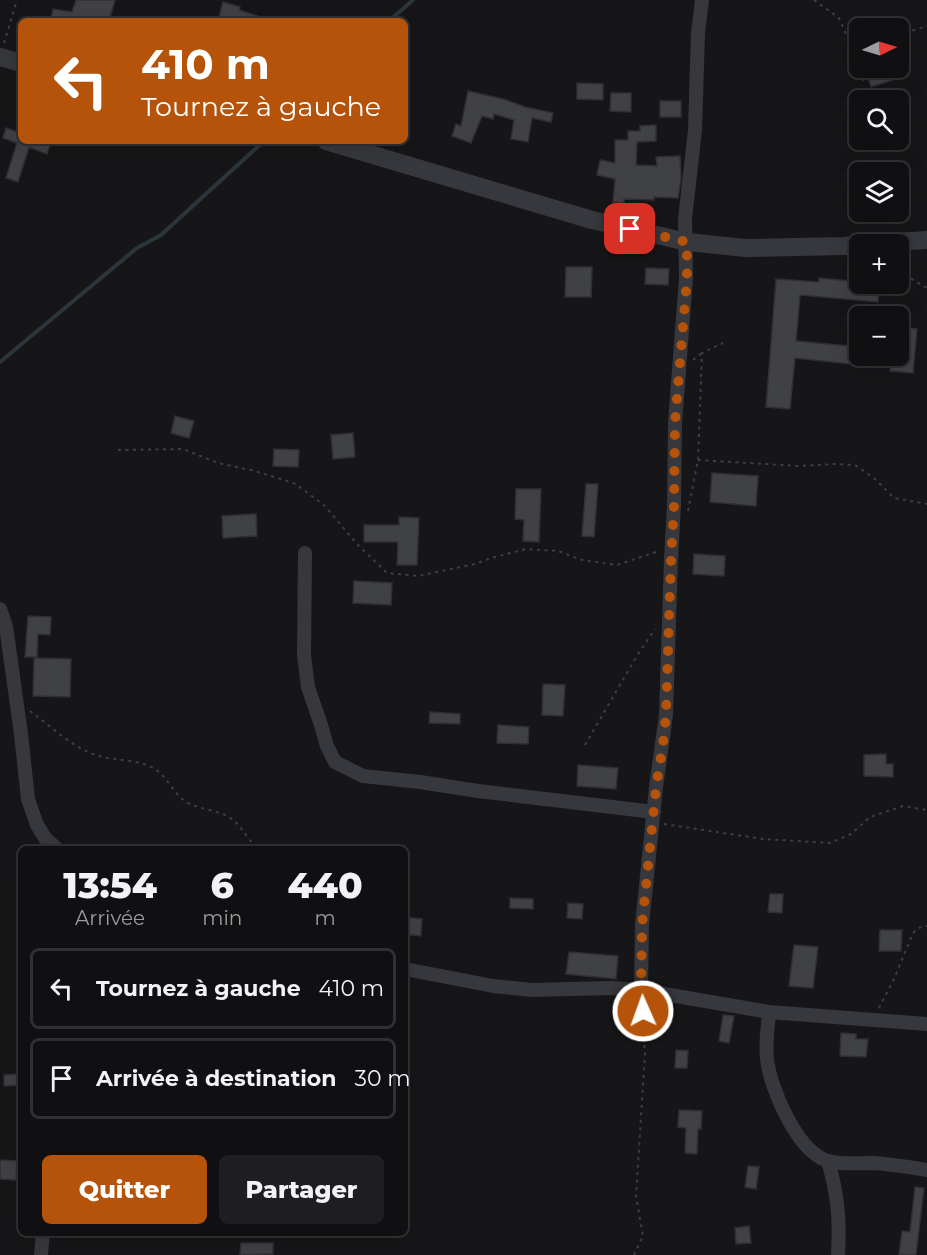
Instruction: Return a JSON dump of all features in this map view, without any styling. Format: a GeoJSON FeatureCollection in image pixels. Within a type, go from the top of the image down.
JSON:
{"type":"FeatureCollection","features":[{"type":"Feature","properties":{"kind":"street"},"geometry":{"type":"LineString","coordinates":[[641,990],[642,925],[666,715],[676,405],[687,278],[686,219],[695,130],[698,33],[702,0]]}},
{"type":"Feature","properties":{"kind":"street"},"geometry":{"type":"LineString","coordinates":[[2,50],[18,61]]}},
{"type":"Feature","properties":{"kind":"street"},"geometry":{"type":"LineString","coordinates":[[336,144],[592,220],[687,242],[746,248],[849,246]]}},
{"type":"Feature","properties":{"kind":"street"},"geometry":{"type":"LineString","coordinates":[[909,241],[927,240]]}},
{"type":"Feature","properties":{"kind":"street"},"geometry":{"type":"LineString","coordinates":[[305,553],[304,655],[306,676],[327,746],[335,762],[363,776],[420,782],[653,817]]}},
{"type":"Feature","properties":{"kind":"street"},"geometry":{"type":"LineString","coordinates":[[0,609],[6,626],[28,799],[37,825],[45,838],[54,846]]}},
{"type":"Feature","properties":{"kind":"street"},"geometry":{"type":"LineString","coordinates":[[408,970],[493,986],[532,990],[611,988],[641,990],[769,1012],[927,1024]]}},
{"type":"Feature","properties":{"kind":"street"},"geometry":{"type":"LineString","coordinates":[[769,1012],[766,1050],[773,1087],[790,1123],[807,1147],[828,1161],[894,1165],[927,1170]]}},
{"type":"Feature","properties":{"kind":"street"},"geometry":{"type":"LineString","coordinates":[[828,1161],[838,1205],[840,1224],[838,1255]]}},
{"type":"Feature","properties":{"kind":"street"},"geometry":{"type":"LineString","coordinates":[[40,1255],[43,1236]]}},
{"type":"Feature","properties":{"kind":"path"},"geometry":{"type":"LineString","coordinates":[[2,50],[17,0]]}},
{"type":"Feature","properties":{"kind":"path"},"geometry":{"type":"LineString","coordinates":[[814,0],[839,18],[849,41]]}},
{"type":"Feature","properties":{"kind":"path"},"geometry":{"type":"LineString","coordinates":[[909,32],[927,26]]}},
{"type":"Feature","properties":{"kind":"path"},"geometry":{"type":"LineString","coordinates":[[909,277],[927,288]]}},
{"type":"Feature","properties":{"kind":"path"},"geometry":{"type":"LineString","coordinates":[[686,520],[698,460],[702,353],[723,343]]}},
{"type":"Feature","properties":{"kind":"path"},"geometry":{"type":"LineString","coordinates":[[118,450],[183,449],[219,464],[255,471],[296,484],[326,506],[357,544],[387,573],[418,576],[475,564],[526,549],[558,551],[582,560],[617,565],[672,547]]}},
{"type":"Feature","properties":{"kind":"path"},"geometry":{"type":"LineString","coordinates":[[698,460],[799,466],[855,465],[875,479],[894,498],[927,504]]}},
{"type":"Feature","properties":{"kind":"path"},"geometry":{"type":"LineString","coordinates":[[585,745],[638,654],[659,623]]}},
{"type":"Feature","properties":{"kind":"path"},"geometry":{"type":"LineString","coordinates":[[16,700],[79,747],[98,756],[142,763],[154,768],[169,782],[175,793],[188,803],[229,817],[240,826],[256,846]]}},
{"type":"Feature","properties":{"kind":"path"},"geometry":{"type":"LineString","coordinates":[[653,817],[763,840],[830,843],[851,834],[870,817],[903,806],[927,810]]}},
{"type":"Feature","properties":{"kind":"path"},"geometry":{"type":"LineString","coordinates":[[864,1020],[878,1011],[913,933],[918,928],[927,926]]}},
{"type":"Feature","properties":{"kind":"path"},"geometry":{"type":"LineString","coordinates":[[634,1255],[643,1236],[636,1196],[645,1054],[641,990]]}},
{"type":"Feature","properties":{"kind":"building"},"geometry":{"type":"Polygon","coordinates":[[[76,0],[115,0],[110,18],[51,18],[53,9],[72,12],[76,0]]]}},
{"type":"Feature","properties":{"kind":"building"},"geometry":{"type":"Polygon","coordinates":[[[223,2],[264,18],[222,18],[219,17],[223,2]]]}},
{"type":"Feature","properties":{"kind":"building"},"geometry":{"type":"Polygon","coordinates":[[[868,78],[899,78],[871,87],[868,78]]]}},
{"type":"Feature","properties":{"kind":"building"},"geometry":{"type":"Polygon","coordinates":[[[577,83],[603,84],[603,100],[577,99],[577,83]]]}},
{"type":"Feature","properties":{"kind":"building"},"geometry":{"type":"Polygon","coordinates":[[[468,91],[553,113],[551,122],[532,118],[528,142],[511,139],[514,120],[494,114],[493,119],[482,116],[471,143],[452,136],[456,124],[461,126],[468,91]]]}},
{"type":"Feature","properties":{"kind":"building"},"geometry":{"type":"Polygon","coordinates":[[[611,93],[631,93],[631,112],[610,111],[611,93]]]}},
{"type":"Feature","properties":{"kind":"building"},"geometry":{"type":"Polygon","coordinates":[[[660,101],[681,101],[681,117],[660,117],[660,101]]]}},
{"type":"Feature","properties":{"kind":"building"},"geometry":{"type":"Polygon","coordinates":[[[656,125],[656,141],[637,142],[636,165],[657,166],[656,157],[680,156],[681,178],[678,198],[654,197],[654,200],[624,199],[624,203],[613,202],[615,179],[597,175],[600,160],[615,163],[615,140],[628,140],[628,131],[640,131],[640,126],[656,125]]]}},
{"type":"Feature","properties":{"kind":"building"},"geometry":{"type":"Polygon","coordinates":[[[6,128],[18,132],[18,144],[50,144],[47,154],[29,147],[18,182],[6,178],[17,143],[3,138],[6,128]]]}},
{"type":"Feature","properties":{"kind":"building"},"geometry":{"type":"Polygon","coordinates":[[[566,267],[592,267],[591,297],[565,297],[566,267]]]}},
{"type":"Feature","properties":{"kind":"building"},"geometry":{"type":"Polygon","coordinates":[[[646,268],[669,269],[668,285],[645,284],[646,268]]]}},
{"type":"Feature","properties":{"kind":"building"},"geometry":{"type":"Polygon","coordinates":[[[819,278],[849,281],[849,294],[879,294],[878,302],[800,295],[796,341],[849,346],[849,364],[795,358],[790,409],[766,407],[776,279],[819,282],[819,278]]]}},
{"type":"Feature","properties":{"kind":"building"},"geometry":{"type":"Polygon","coordinates":[[[909,328],[917,329],[913,373],[890,371],[890,366],[909,366],[909,328]]]}},
{"type":"Feature","properties":{"kind":"building"},"geometry":{"type":"Polygon","coordinates":[[[175,416],[194,421],[189,438],[171,433],[175,416]]]}},
{"type":"Feature","properties":{"kind":"building"},"geometry":{"type":"Polygon","coordinates":[[[353,433],[355,457],[333,459],[331,435],[353,433]]]}},
{"type":"Feature","properties":{"kind":"building"},"geometry":{"type":"Polygon","coordinates":[[[274,449],[299,450],[298,467],[273,466],[274,449]]]}},
{"type":"Feature","properties":{"kind":"building"},"geometry":{"type":"Polygon","coordinates":[[[712,473],[758,476],[756,506],[710,502],[712,473]]]}},
{"type":"Feature","properties":{"kind":"building"},"geometry":{"type":"Polygon","coordinates":[[[586,484],[598,484],[594,537],[582,536],[586,484]]]}},
{"type":"Feature","properties":{"kind":"building"},"geometry":{"type":"Polygon","coordinates":[[[516,489],[541,489],[539,542],[523,541],[524,520],[515,519],[516,489]]]}},
{"type":"Feature","properties":{"kind":"building"},"geometry":{"type":"Polygon","coordinates":[[[256,514],[257,536],[223,538],[222,516],[256,514]]]}},
{"type":"Feature","properties":{"kind":"building"},"geometry":{"type":"Polygon","coordinates":[[[399,517],[419,518],[417,565],[397,565],[398,542],[364,542],[364,525],[399,525],[399,517]]]}},
{"type":"Feature","properties":{"kind":"building"},"geometry":{"type":"Polygon","coordinates":[[[694,554],[725,556],[724,576],[693,574],[694,554]]]}},
{"type":"Feature","properties":{"kind":"building"},"geometry":{"type":"Polygon","coordinates":[[[354,581],[392,583],[391,605],[353,603],[354,581]]]}},
{"type":"Feature","properties":{"kind":"building"},"geometry":{"type":"Polygon","coordinates":[[[28,616],[51,617],[50,635],[38,634],[37,657],[25,657],[28,616]]]}},
{"type":"Feature","properties":{"kind":"building"},"geometry":{"type":"Polygon","coordinates":[[[34,658],[71,659],[70,697],[33,696],[34,658]]]}},
{"type":"Feature","properties":{"kind":"building"},"geometry":{"type":"Polygon","coordinates":[[[543,684],[565,685],[563,716],[542,715],[543,684]]]}},
{"type":"Feature","properties":{"kind":"building"},"geometry":{"type":"Polygon","coordinates":[[[430,712],[460,714],[460,724],[429,723],[430,712]]]}},
{"type":"Feature","properties":{"kind":"building"},"geometry":{"type":"Polygon","coordinates":[[[498,725],[529,727],[528,744],[497,743],[498,725]]]}},
{"type":"Feature","properties":{"kind":"building"},"geometry":{"type":"Polygon","coordinates":[[[886,754],[886,764],[893,764],[893,777],[864,776],[864,755],[886,754]]]}},
{"type":"Feature","properties":{"kind":"building"},"geometry":{"type":"Polygon","coordinates":[[[578,765],[618,768],[616,789],[577,786],[578,765]]]}},
{"type":"Feature","properties":{"kind":"building"},"geometry":{"type":"Polygon","coordinates":[[[770,894],[783,894],[782,913],[768,912],[770,894]]]}},
{"type":"Feature","properties":{"kind":"building"},"geometry":{"type":"Polygon","coordinates":[[[510,898],[533,899],[533,909],[510,908],[510,898]]]}},
{"type":"Feature","properties":{"kind":"building"},"geometry":{"type":"Polygon","coordinates":[[[568,903],[583,904],[582,919],[567,918],[568,903]]]}},
{"type":"Feature","properties":{"kind":"building"},"geometry":{"type":"Polygon","coordinates":[[[408,917],[422,919],[421,936],[408,934],[408,917]]]}},
{"type":"Feature","properties":{"kind":"building"},"geometry":{"type":"Polygon","coordinates":[[[880,930],[902,930],[901,951],[879,951],[880,930]]]}},
{"type":"Feature","properties":{"kind":"building"},"geometry":{"type":"Polygon","coordinates":[[[794,945],[818,947],[813,988],[789,986],[794,945]]]}},
{"type":"Feature","properties":{"kind":"building"},"geometry":{"type":"Polygon","coordinates":[[[569,952],[618,956],[616,979],[566,974],[569,952]]]}},
{"type":"Feature","properties":{"kind":"building"},"geometry":{"type":"Polygon","coordinates":[[[723,1015],[734,1016],[729,1043],[719,1041],[723,1015]]]}},
{"type":"Feature","properties":{"kind":"building"},"geometry":{"type":"Polygon","coordinates":[[[841,1033],[856,1034],[856,1039],[868,1039],[866,1057],[840,1056],[841,1033]]]}},
{"type":"Feature","properties":{"kind":"building"},"geometry":{"type":"Polygon","coordinates":[[[676,1050],[688,1051],[687,1068],[675,1068],[676,1050]]]}},
{"type":"Feature","properties":{"kind":"building"},"geometry":{"type":"Polygon","coordinates":[[[18,1074],[18,1085],[4,1086],[4,1075],[18,1074]]]}},
{"type":"Feature","properties":{"kind":"building"},"geometry":{"type":"Polygon","coordinates":[[[679,1110],[702,1111],[701,1129],[698,1128],[697,1154],[685,1153],[686,1128],[678,1127],[679,1110]]]}},
{"type":"Feature","properties":{"kind":"building"},"geometry":{"type":"Polygon","coordinates":[[[0,1160],[17,1161],[16,1180],[0,1179],[0,1160]]]}},
{"type":"Feature","properties":{"kind":"building"},"geometry":{"type":"Polygon","coordinates":[[[748,1166],[759,1167],[756,1189],[745,1187],[748,1166]]]}},
{"type":"Feature","properties":{"kind":"building"},"geometry":{"type":"Polygon","coordinates":[[[915,1187],[924,1188],[916,1255],[899,1255],[902,1231],[910,1232],[915,1187]]]}},
{"type":"Feature","properties":{"kind":"building"},"geometry":{"type":"Polygon","coordinates":[[[749,1226],[751,1243],[736,1244],[735,1228],[749,1226]]]}},
{"type":"Feature","properties":{"kind":"building"},"geometry":{"type":"Polygon","coordinates":[[[241,1243],[273,1243],[273,1254],[240,1255],[241,1243]]]}},
{"type":"Feature","properties":{"kind":"waterway"},"geometry":{"type":"LineString","coordinates":[[392,18],[413,0]]}},
{"type":"Feature","properties":{"kind":"waterway"},"geometry":{"type":"LineString","coordinates":[[0,362],[137,248],[161,235],[261,144]]}},
{"type":"Feature","properties":{"kind":"route"},"geometry":{"type":"LineString","coordinates":[[630,229],[687,242],[687,278],[674,443],[674,506],[666,715],[642,925],[643,1011]]}}]}
